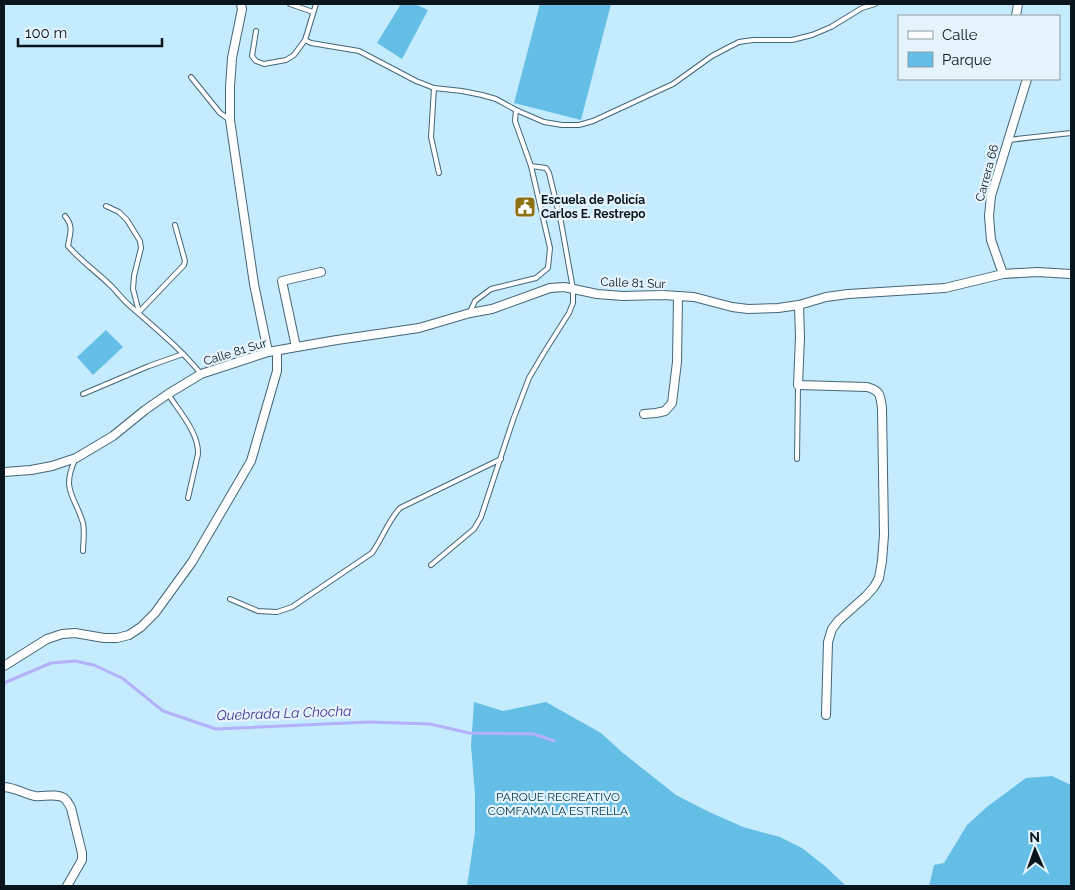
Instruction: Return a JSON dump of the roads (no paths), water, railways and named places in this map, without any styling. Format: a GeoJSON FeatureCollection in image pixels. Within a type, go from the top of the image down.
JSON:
{"type":"FeatureCollection","features":[{"type":"Feature","properties":{"kind":"street"},"geometry":{"type":"LineString","coordinates":[[242,4],[232,58],[230,120],[254,284],[268,352]]}},
{"type":"Feature","properties":{"kind":"street","name":"Carrera 66"},"geometry":{"type":"LineString","coordinates":[[1003,274],[991,240],[989,216],[991,196],[1027,80]]}},
{"type":"Feature","properties":{"kind":"street"},"geometry":{"type":"LineString","coordinates":[[296,347],[282,281],[321,272]]}},
{"type":"Feature","properties":{"kind":"street","name":"Calle 81 Sur"},"geometry":{"type":"LineString","coordinates":[[4,472],[52,466],[76,458],[113,436],[145,410],[201,374],[268,352],[419,328],[470,313],[492,309],[550,288],[564,287],[597,294],[623,296],[694,297],[732,307],[748,309],[799,306],[826,297],[848,294],[945,288],[1003,274],[1037,272],[1071,274]]}},
{"type":"Feature","properties":{"kind":"street"},"geometry":{"type":"LineString","coordinates":[[644,414],[666,411],[672,403],[677,362],[678,296]]}},
{"type":"Feature","properties":{"kind":"street"},"geometry":{"type":"LineString","coordinates":[[799,306],[798,384],[874,389],[878,392],[882,408],[884,535],[879,578],[866,596],[838,621],[832,630],[828,642],[826,715]]}},
{"type":"Feature","properties":{"kind":"street"},"geometry":{"type":"LineString","coordinates":[[4,666],[47,639],[62,634],[75,633],[104,638],[118,638],[129,635],[141,627],[155,613],[192,562],[251,461],[277,371],[277,351]]}},
{"type":"Feature","properties":{"kind":"street"},"geometry":{"type":"LineString","coordinates":[[4,787],[18,789],[35,796],[60,797],[68,802],[82,853],[82,860],[67,886]]}},
{"type":"Feature","properties":{"kind":"lane"},"geometry":{"type":"LineString","coordinates":[[290,4],[313,12]]}},
{"type":"Feature","properties":{"kind":"lane"},"geometry":{"type":"LineString","coordinates":[[256,31],[252,56],[256,61],[264,64],[286,60],[294,55],[305,40],[316,4]]}},
{"type":"Feature","properties":{"kind":"lane"},"geometry":{"type":"LineString","coordinates":[[305,40],[311,43],[359,51],[416,81],[434,88],[462,91],[496,99],[544,122],[579,125],[593,121],[673,84],[712,56],[739,42],[792,40],[812,35],[831,27],[862,8],[875,4]]}},
{"type":"Feature","properties":{"kind":"lane"},"geometry":{"type":"LineString","coordinates":[[191,77],[220,113],[230,120]]}},
{"type":"Feature","properties":{"kind":"lane"},"geometry":{"type":"LineString","coordinates":[[434,88],[431,137],[439,173]]}},
{"type":"Feature","properties":{"kind":"lane"},"geometry":{"type":"LineString","coordinates":[[470,313],[475,301],[491,289],[536,278],[548,268],[550,248],[531,166],[515,120],[516,110]]}},
{"type":"Feature","properties":{"kind":"lane"},"geometry":{"type":"LineString","coordinates":[[1008,140],[1071,133]]}},
{"type":"Feature","properties":{"kind":"lane"},"geometry":{"type":"LineString","coordinates":[[431,565],[474,529],[481,517],[529,378],[544,351],[569,314],[573,303],[573,288],[550,173],[546,168],[531,166]]}},
{"type":"Feature","properties":{"kind":"lane"},"geometry":{"type":"LineString","coordinates":[[106,206],[119,212],[127,220],[140,241],[141,248],[134,276],[133,289],[139,312]]}},
{"type":"Feature","properties":{"kind":"lane"},"geometry":{"type":"LineString","coordinates":[[66,216],[71,223],[68,246],[77,257],[109,284],[131,307],[139,312],[201,374]]}},
{"type":"Feature","properties":{"kind":"lane"},"geometry":{"type":"LineString","coordinates":[[139,312],[184,265],[185,261],[175,225]]}},
{"type":"Feature","properties":{"kind":"lane"},"geometry":{"type":"LineString","coordinates":[[82,394],[183,354]]}},
{"type":"Feature","properties":{"kind":"lane"},"geometry":{"type":"LineString","coordinates":[[797,459],[798,384]]}},
{"type":"Feature","properties":{"kind":"lane"},"geometry":{"type":"LineString","coordinates":[[168,394],[192,430],[199,447],[188,498]]}},
{"type":"Feature","properties":{"kind":"lane"},"geometry":{"type":"LineString","coordinates":[[76,458],[70,470],[69,488],[83,524],[83,551]]}},
{"type":"Feature","properties":{"kind":"lane"},"geometry":{"type":"LineString","coordinates":[[230,599],[258,611],[277,612],[292,607],[372,553],[393,515],[400,508],[501,459]]}},
{"type":"Feature","properties":{"kind":"waterway","name":"Quebrada La Chocha"},"geometry":{"type":"LineString","coordinates":[[4,683],[51,663],[75,661],[94,665],[122,678],[163,711],[216,729],[369,722],[430,724],[469,733],[534,734],[554,741]]}},
{"type":"Feature","properties":{"kind":"place","name":"Escuela de Policía Carlos E. Restrepo"},"geometry":{"type":"Point","coordinates":[525,207]}},
{"type":"Feature","properties":{"kind":"park label","name":"PARQUE RECREATIVO COMFAMA LA ESTRELLA"},"geometry":{"type":"Point","coordinates":[558,804]}}]}
